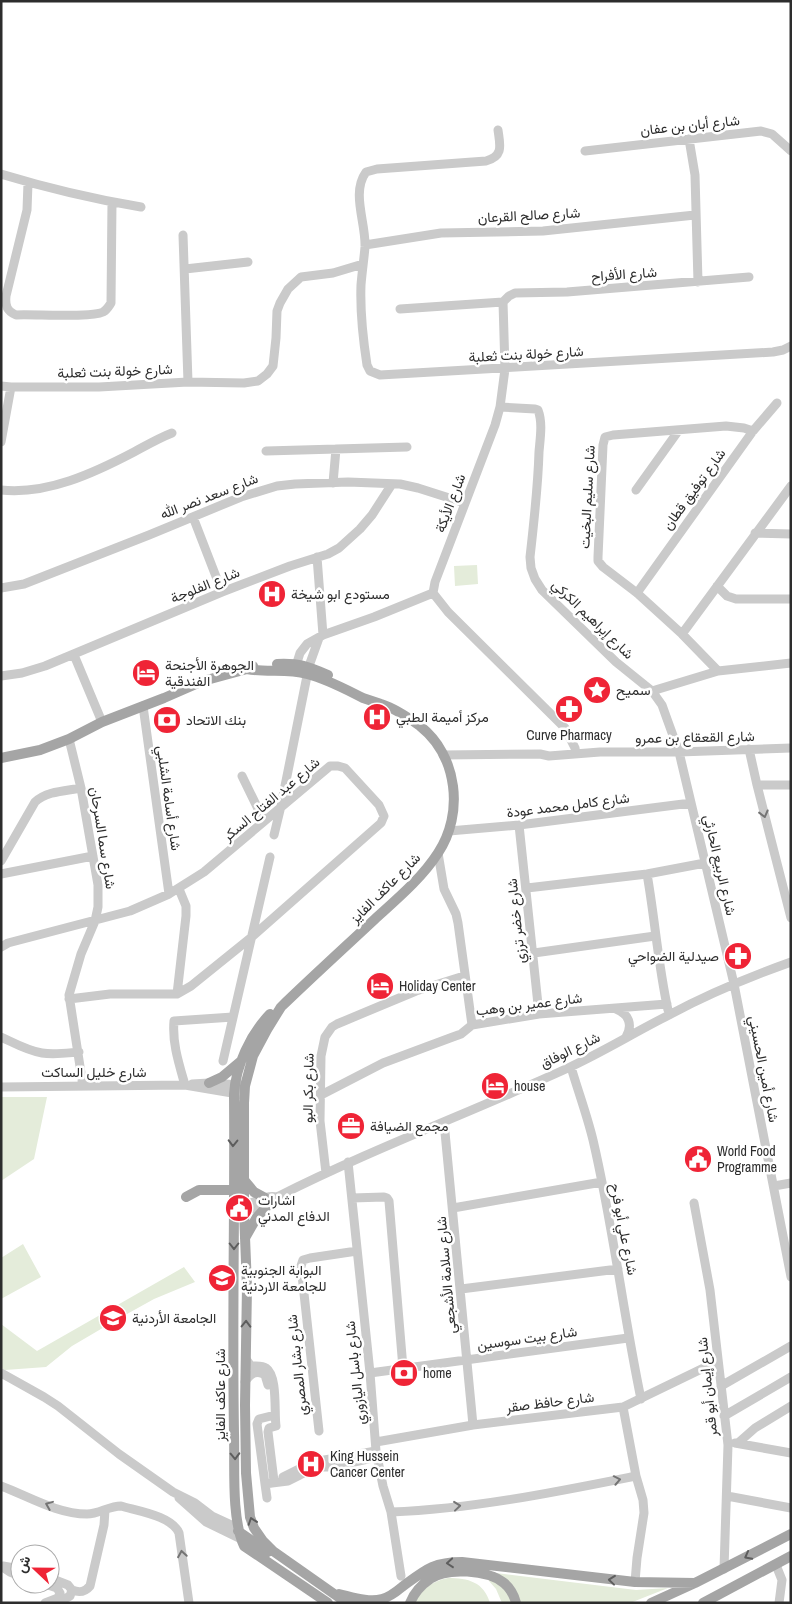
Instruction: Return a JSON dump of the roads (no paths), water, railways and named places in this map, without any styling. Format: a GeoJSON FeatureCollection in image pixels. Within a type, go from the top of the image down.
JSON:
{"type":"FeatureCollection","features":[{"type":"Feature","properties":{"kind":"main road","name":"شارع عاكف الفايز"},"geometry":{"type":"LineString","coordinates":[[1,758],[40,750],[202,681],[253,666],[296,667],[308,670],[376,697],[382,704],[419,726],[432,739],[443,755],[448,767],[454,791],[453,811],[449,831],[438,853],[402,893],[281,1007],[259,1044],[239,1090],[244,1180],[239,1209],[234,1405],[236,1510],[239,1533],[244,1546],[296,1582],[330,1598],[347,1603]]}},
{"type":"Feature","properties":{"kind":"main road","name":"شارع عاكف الفايز"},"geometry":{"type":"LineString","coordinates":[[281,1007],[273,1011],[258,1028],[248,1047],[242,1061],[239,1090],[234,1190],[245,1238],[247,1287],[246,1473],[250,1516],[254,1528],[273,1551],[297,1568],[330,1598]]}},
{"type":"Feature","properties":{"kind":"main road"},"geometry":{"type":"LineString","coordinates":[[209,1083],[222,1077],[242,1061]]}},
{"type":"Feature","properties":{"kind":"main road"},"geometry":{"type":"LineString","coordinates":[[244,1180],[254,1192],[271,1199],[257,1217],[245,1238]]}},
{"type":"Feature","properties":{"kind":"main road"},"geometry":{"type":"LineString","coordinates":[[186,1197],[198,1190],[234,1190]]}},
{"type":"Feature","properties":{"kind":"main road"},"geometry":{"type":"LineString","coordinates":[[239,1533],[284,1564],[297,1568]]}},
{"type":"Feature","properties":{"kind":"main road"},"geometry":{"type":"LineString","coordinates":[[651,1603],[724,1569],[791,1534]]}},
{"type":"Feature","properties":{"kind":"main road"},"geometry":{"type":"LineString","coordinates":[[704,1603],[791,1556]]}},
{"type":"Feature","properties":{"kind":"main road"},"geometry":{"type":"LineString","coordinates":[[330,1598],[381,1600],[391,1596],[431,1567],[451,1562],[635,1582],[695,1583]]}},
{"type":"Feature","properties":{"kind":"main road"},"geometry":{"type":"LineString","coordinates":[[410,1603],[419,1588],[430,1578],[455,1571],[475,1572],[504,1582],[511,1591],[516,1603]]}},
{"type":"Feature","properties":{"kind":"main road"},"geometry":{"type":"LineString","coordinates":[[296,1582],[315,1603]]}},
{"type":"Feature","properties":{"kind":"street","name":"شارع خولة بنت ثعلبة"},"geometry":{"type":"LineString","coordinates":[[498,130],[499,154],[493,159],[377,169],[366,172],[361,180],[360,189],[365,245],[361,309],[367,365],[370,371],[380,375],[505,369],[773,352],[791,346]]}},
{"type":"Feature","properties":{"kind":"street","name":"شارع أبان بن عفان"},"geometry":{"type":"LineString","coordinates":[[585,151],[761,131],[772,134],[791,151]]}},
{"type":"Feature","properties":{"kind":"street"},"geometry":{"type":"LineString","coordinates":[[689,139],[695,174],[698,282]]}},
{"type":"Feature","properties":{"kind":"street"},"geometry":{"type":"LineString","coordinates":[[1,174],[112,202],[142,207]]}},
{"type":"Feature","properties":{"kind":"street"},"geometry":{"type":"LineString","coordinates":[[28,182],[26,210],[5,303],[7,308],[16,315],[87,314],[102,312],[107,309],[110,303],[112,202]]}},
{"type":"Feature","properties":{"kind":"street","name":"شارع صالح القرعان"},"geometry":{"type":"LineString","coordinates":[[365,245],[441,233],[543,231],[695,214]]}},
{"type":"Feature","properties":{"kind":"street"},"geometry":{"type":"LineString","coordinates":[[183,235],[188,382]]}},
{"type":"Feature","properties":{"kind":"street"},"geometry":{"type":"LineString","coordinates":[[184,269],[248,262]]}},
{"type":"Feature","properties":{"kind":"street","name":"شارع خولة بنت ثعلبة"},"geometry":{"type":"LineString","coordinates":[[6,386],[99,387],[188,382],[258,381],[272,366],[277,312],[288,289],[301,277],[333,273],[363,264]]}},
{"type":"Feature","properties":{"kind":"street","name":"شارع الأفراح"},"geometry":{"type":"LineString","coordinates":[[400,309],[503,302],[515,293],[567,292],[749,277]]}},
{"type":"Feature","properties":{"kind":"street","name":"شارع الأيكة"},"geometry":{"type":"LineString","coordinates":[[433,593],[435,582],[500,407],[505,369],[503,302]]}},
{"type":"Feature","properties":{"kind":"street"},"geometry":{"type":"LineString","coordinates":[[1,442],[6,386]]}},
{"type":"Feature","properties":{"kind":"street","name":"شارع توفيق قطان"},"geometry":{"type":"LineString","coordinates":[[636,593],[753,431],[776,403]]}},
{"type":"Feature","properties":{"kind":"street","name":"شارع إبراهيم الكركي"},"geometry":{"type":"LineString","coordinates":[[500,407],[534,408],[538,410],[540,415],[539,469],[530,556],[531,568],[535,579],[550,600],[590,639],[652,691],[662,705],[679,752]]}},
{"type":"Feature","properties":{"kind":"street","name":"شارع سليم البخيت"},"geometry":{"type":"LineString","coordinates":[[718,671],[682,634],[598,561],[604,438],[613,435],[734,426],[753,431]]}},
{"type":"Feature","properties":{"kind":"street"},"geometry":{"type":"LineString","coordinates":[[636,490],[679,430]]}},
{"type":"Feature","properties":{"kind":"street"},"geometry":{"type":"LineString","coordinates":[[1,490],[25,490],[51,486],[85,475],[158,438],[172,433]]}},
{"type":"Feature","properties":{"kind":"street"},"geometry":{"type":"LineString","coordinates":[[266,451],[407,447]]}},
{"type":"Feature","properties":{"kind":"street"},"geometry":{"type":"LineString","coordinates":[[334,483],[336,449]]}},
{"type":"Feature","properties":{"kind":"street","name":"شارع سعد نصر الله"},"geometry":{"type":"LineString","coordinates":[[1,588],[24,584],[267,488],[295,484],[392,484],[418,488],[465,503]]}},
{"type":"Feature","properties":{"kind":"street","name":"شارع الفلوجة"},"geometry":{"type":"LineString","coordinates":[[1,676],[22,673],[74,655],[222,592],[334,551],[350,539],[372,515],[392,484]]}},
{"type":"Feature","properties":{"kind":"street"},"geometry":{"type":"LineString","coordinates":[[682,634],[791,486]]}},
{"type":"Feature","properties":{"kind":"street"},"geometry":{"type":"LineString","coordinates":[[193,517],[222,592]]}},
{"type":"Feature","properties":{"kind":"street"},"geometry":{"type":"LineString","coordinates":[[755,533],[791,534]]}},
{"type":"Feature","properties":{"kind":"street"},"geometry":{"type":"LineString","coordinates":[[274,835],[308,670],[321,636],[317,557]]}},
{"type":"Feature","properties":{"kind":"street"},"geometry":{"type":"LineString","coordinates":[[717,586],[727,596],[736,599],[791,599]]}},
{"type":"Feature","properties":{"kind":"street"},"geometry":{"type":"LineString","coordinates":[[296,667],[304,647],[321,636],[433,593],[448,612],[565,728],[572,751]]}},
{"type":"Feature","properties":{"kind":"street"},"geometry":{"type":"LineString","coordinates":[[74,655],[102,722]]}},
{"type":"Feature","properties":{"kind":"street"},"geometry":{"type":"LineString","coordinates":[[652,691],[718,671],[791,663]]}},
{"type":"Feature","properties":{"kind":"street","name":"شارع أسامة الشلبي"},"geometry":{"type":"LineString","coordinates":[[142,706],[169,894]]}},
{"type":"Feature","properties":{"kind":"street","name":"شارع سما السرحان"},"geometry":{"type":"LineString","coordinates":[[69,739],[81,788],[98,896],[95,921],[81,954],[69,999],[83,1086]]}},
{"type":"Feature","properties":{"kind":"street","name":"شارع القعقاع بن عمرو"},"geometry":{"type":"LineString","coordinates":[[443,755],[540,754],[548,751],[679,752],[791,748]]}},
{"type":"Feature","properties":{"kind":"street"},"geometry":{"type":"LineString","coordinates":[[749,750],[787,890],[791,918]]}},
{"type":"Feature","properties":{"kind":"street","name":"شارع الربيع الحارثي"},"geometry":{"type":"LineString","coordinates":[[679,752],[734,984]]}},
{"type":"Feature","properties":{"kind":"street","name":"شارع عبد الفتاح السكر"},"geometry":{"type":"LineString","coordinates":[[1,947],[8,943],[130,911],[179,889],[204,872],[327,768],[341,766],[345,768],[379,805],[384,819],[253,936],[199,980],[177,994]]}},
{"type":"Feature","properties":{"kind":"street"},"geometry":{"type":"LineString","coordinates":[[242,776],[264,821]]}},
{"type":"Feature","properties":{"kind":"street"},"geometry":{"type":"LineString","coordinates":[[757,785],[791,785]]}},
{"type":"Feature","properties":{"kind":"street"},"geometry":{"type":"LineString","coordinates":[[1,861],[31,807],[37,800],[50,794],[81,788]]}},
{"type":"Feature","properties":{"kind":"street","name":"شارع كامل محمد عودة"},"geometry":{"type":"LineString","coordinates":[[449,831],[519,826],[691,803]]}},
{"type":"Feature","properties":{"kind":"street","name":"شارع خضر ترزي"},"geometry":{"type":"LineString","coordinates":[[519,826],[539,1014]]}},
{"type":"Feature","properties":{"kind":"street"},"geometry":{"type":"LineString","coordinates":[[438,853],[444,889],[456,914],[458,924],[472,1025]]}},
{"type":"Feature","properties":{"kind":"street"},"geometry":{"type":"LineString","coordinates":[[1,874],[93,856]]}},
{"type":"Feature","properties":{"kind":"street"},"geometry":{"type":"LineString","coordinates":[[223,1061],[270,857]]}},
{"type":"Feature","properties":{"kind":"street"},"geometry":{"type":"LineString","coordinates":[[527,888],[647,874],[705,863]]}},
{"type":"Feature","properties":{"kind":"street"},"geometry":{"type":"LineString","coordinates":[[647,874],[653,907],[655,936],[669,1014]]}},
{"type":"Feature","properties":{"kind":"street"},"geometry":{"type":"LineString","coordinates":[[69,999],[110,994],[177,994],[186,916],[186,906],[179,889]]}},
{"type":"Feature","properties":{"kind":"street"},"geometry":{"type":"LineString","coordinates":[[534,953],[655,936]]}},
{"type":"Feature","properties":{"kind":"street","name":"شارع الوفاق"},"geometry":{"type":"LineString","coordinates":[[239,1209],[271,1199],[348,1162],[570,1067],[669,1014],[734,984],[791,962]]}},
{"type":"Feature","properties":{"kind":"street","name":"شارع بكر البو"},"geometry":{"type":"LineString","coordinates":[[326,1173],[320,1121],[320,1074],[323,1044],[328,1032],[332,1027],[416,991],[464,976]]}},
{"type":"Feature","properties":{"kind":"street","name":"شارع أمين الحسيني"},"geometry":{"type":"LineString","coordinates":[[734,984],[791,1277]]}},
{"type":"Feature","properties":{"kind":"street","name":"شارع عمير بن وهب"},"geometry":{"type":"LineString","coordinates":[[321,1096],[383,1063],[456,1036],[472,1025],[539,1014],[667,1004]]}},
{"type":"Feature","properties":{"kind":"street"},"geometry":{"type":"LineString","coordinates":[[616,1008],[628,1018],[630,1028],[626,1037]]}},
{"type":"Feature","properties":{"kind":"street"},"geometry":{"type":"LineString","coordinates":[[186,1085],[173,1036],[174,1021],[233,1017]]}},
{"type":"Feature","properties":{"kind":"street"},"geometry":{"type":"LineString","coordinates":[[1,1037],[42,1053],[78,1052]]}},
{"type":"Feature","properties":{"kind":"street","name":"شارع علي أبو فرح"},"geometry":{"type":"LineString","coordinates":[[570,1067],[592,1139],[602,1182],[628,1338],[641,1399]]}},
{"type":"Feature","properties":{"kind":"street","name":"شارع خليل الساكت"},"geometry":{"type":"LineString","coordinates":[[1,1087],[186,1085],[209,1083],[239,1090]]}},
{"type":"Feature","properties":{"kind":"street","name":"شارع خليل الساكت"},"geometry":{"type":"LineString","coordinates":[[186,1085],[192,1088],[239,1090]]}},
{"type":"Feature","properties":{"kind":"street","name":"شارع سلامة الأشجعي"},"geometry":{"type":"LineString","coordinates":[[444,1122],[473,1425]]}},
{"type":"Feature","properties":{"kind":"street","name":"شارع باسل اليازوري"},"geometry":{"type":"LineString","coordinates":[[348,1162],[376,1450],[383,1486],[391,1512],[402,1576]]}},
{"type":"Feature","properties":{"kind":"street"},"geometry":{"type":"LineString","coordinates":[[453,1208],[602,1182]]}},
{"type":"Feature","properties":{"kind":"street"},"geometry":{"type":"LineString","coordinates":[[774,1186],[791,1183]]}},
{"type":"Feature","properties":{"kind":"street"},"geometry":{"type":"LineString","coordinates":[[352,1198],[384,1197],[389,1201],[403,1368]]}},
{"type":"Feature","properties":{"kind":"street","name":"شارع إيمان أبو قمر"},"geometry":{"type":"LineString","coordinates":[[694,1204],[710,1290],[728,1445],[724,1569]]}},
{"type":"Feature","properties":{"kind":"street","name":"شارع بشار المصري"},"geometry":{"type":"LineString","coordinates":[[319,1431],[301,1266],[303,1260],[310,1258],[357,1251]]}},
{"type":"Feature","properties":{"kind":"street"},"geometry":{"type":"LineString","coordinates":[[461,1290],[618,1269]]}},
{"type":"Feature","properties":{"kind":"street","name":"شارع بيت سوسين"},"geometry":{"type":"LineString","coordinates":[[370,1373],[628,1338]]}},
{"type":"Feature","properties":{"kind":"street"},"geometry":{"type":"LineString","coordinates":[[720,1386],[791,1346]]}},
{"type":"Feature","properties":{"kind":"street"},"geometry":{"type":"LineString","coordinates":[[246,1358],[251,1366],[263,1366],[270,1373],[276,1406],[274,1415]]}},
{"type":"Feature","properties":{"kind":"street","name":"شارع حافظ صقر"},"geometry":{"type":"LineString","coordinates":[[270,1483],[313,1462],[376,1450],[473,1425],[623,1407],[718,1361]]}},
{"type":"Feature","properties":{"kind":"street"},"geometry":{"type":"LineString","coordinates":[[245,1382],[254,1373],[260,1372],[265,1375],[276,1426],[269,1428],[268,1432],[270,1483],[266,1498]]}},
{"type":"Feature","properties":{"kind":"street"},"geometry":{"type":"LineString","coordinates":[[1,1373],[58,1406],[119,1454],[173,1492],[206,1522],[239,1533]]}},
{"type":"Feature","properties":{"kind":"street"},"geometry":{"type":"LineString","coordinates":[[724,1416],[791,1377]]}},
{"type":"Feature","properties":{"kind":"street"},"geometry":{"type":"LineString","coordinates":[[738,1443],[756,1428],[791,1406]]}},
{"type":"Feature","properties":{"kind":"street"},"geometry":{"type":"LineString","coordinates":[[623,1407],[636,1476],[643,1500],[644,1513],[635,1582]]}},
{"type":"Feature","properties":{"kind":"street"},"geometry":{"type":"LineString","coordinates":[[270,1483],[257,1424],[260,1419],[274,1415]]}},
{"type":"Feature","properties":{"kind":"street"},"geometry":{"type":"LineString","coordinates":[[728,1445],[738,1443],[791,1453]]}},
{"type":"Feature","properties":{"kind":"street"},"geometry":{"type":"LineString","coordinates":[[391,1512],[490,1502],[563,1491],[636,1476]]}},
{"type":"Feature","properties":{"kind":"street"},"geometry":{"type":"LineString","coordinates":[[1,1486],[62,1510],[95,1514],[121,1506],[158,1517],[173,1524],[179,1534],[189,1603]]}},
{"type":"Feature","properties":{"kind":"street"},"geometry":{"type":"LineString","coordinates":[[727,1496],[791,1508]]}},
{"type":"Feature","properties":{"kind":"street"},"geometry":{"type":"LineString","coordinates":[[45,1603],[58,1598],[61,1587],[82,1592],[90,1586],[104,1525],[105,1510]]}},
{"type":"Feature","properties":{"kind":"street"},"geometry":{"type":"LineString","coordinates":[[776,1565],[782,1580],[779,1603]]}},
{"type":"Feature","properties":{"kind":"street"},"geometry":{"type":"LineString","coordinates":[[57,1603],[70,1596],[72,1590]]}},
{"type":"Feature","properties":{"kind":"place","name":"مستودع ابو شيخة"},"geometry":{"type":"Point","coordinates":[272,594]}},
{"type":"Feature","properties":{"kind":"place","name":"الجوهرة الأجنحة الفندقية"},"geometry":{"type":"Point","coordinates":[146,673]}},
{"type":"Feature","properties":{"kind":"place","name":"سميح"},"geometry":{"type":"Point","coordinates":[597,690]}},
{"type":"Feature","properties":{"kind":"place","name":"Curve Pharmacy"},"geometry":{"type":"Point","coordinates":[569,709]}},
{"type":"Feature","properties":{"kind":"place","name":"مركز أميمة الطبي"},"geometry":{"type":"Point","coordinates":[377,717]}},
{"type":"Feature","properties":{"kind":"place","name":"بنك الاتحاد"},"geometry":{"type":"Point","coordinates":[167,720]}},
{"type":"Feature","properties":{"kind":"place","name":"صيدلية الضواحي"},"geometry":{"type":"Point","coordinates":[738,956]}},
{"type":"Feature","properties":{"kind":"place","name":"Holiday Center"},"geometry":{"type":"Point","coordinates":[380,986]}},
{"type":"Feature","properties":{"kind":"place","name":"house"},"geometry":{"type":"Point","coordinates":[495,1086]}},
{"type":"Feature","properties":{"kind":"place","name":"مجمع الضيافة"},"geometry":{"type":"Point","coordinates":[351,1126]}},
{"type":"Feature","properties":{"kind":"place","name":"World Food Programme"},"geometry":{"type":"Point","coordinates":[698,1159]}},
{"type":"Feature","properties":{"kind":"place","name":"اشارات الدفاع المدني"},"geometry":{"type":"Point","coordinates":[239,1208]}},
{"type":"Feature","properties":{"kind":"place","name":"البوابة الجنوبية للجامعة الاردنية"},"geometry":{"type":"Point","coordinates":[222,1278]}},
{"type":"Feature","properties":{"kind":"place","name":"الجامعة الأردنية"},"geometry":{"type":"Point","coordinates":[113,1318]}},
{"type":"Feature","properties":{"kind":"place","name":"home"},"geometry":{"type":"Point","coordinates":[404,1373]}},
{"type":"Feature","properties":{"kind":"place","name":"King Hussein Cancer Center"},"geometry":{"type":"Point","coordinates":[311,1464]}}]}
